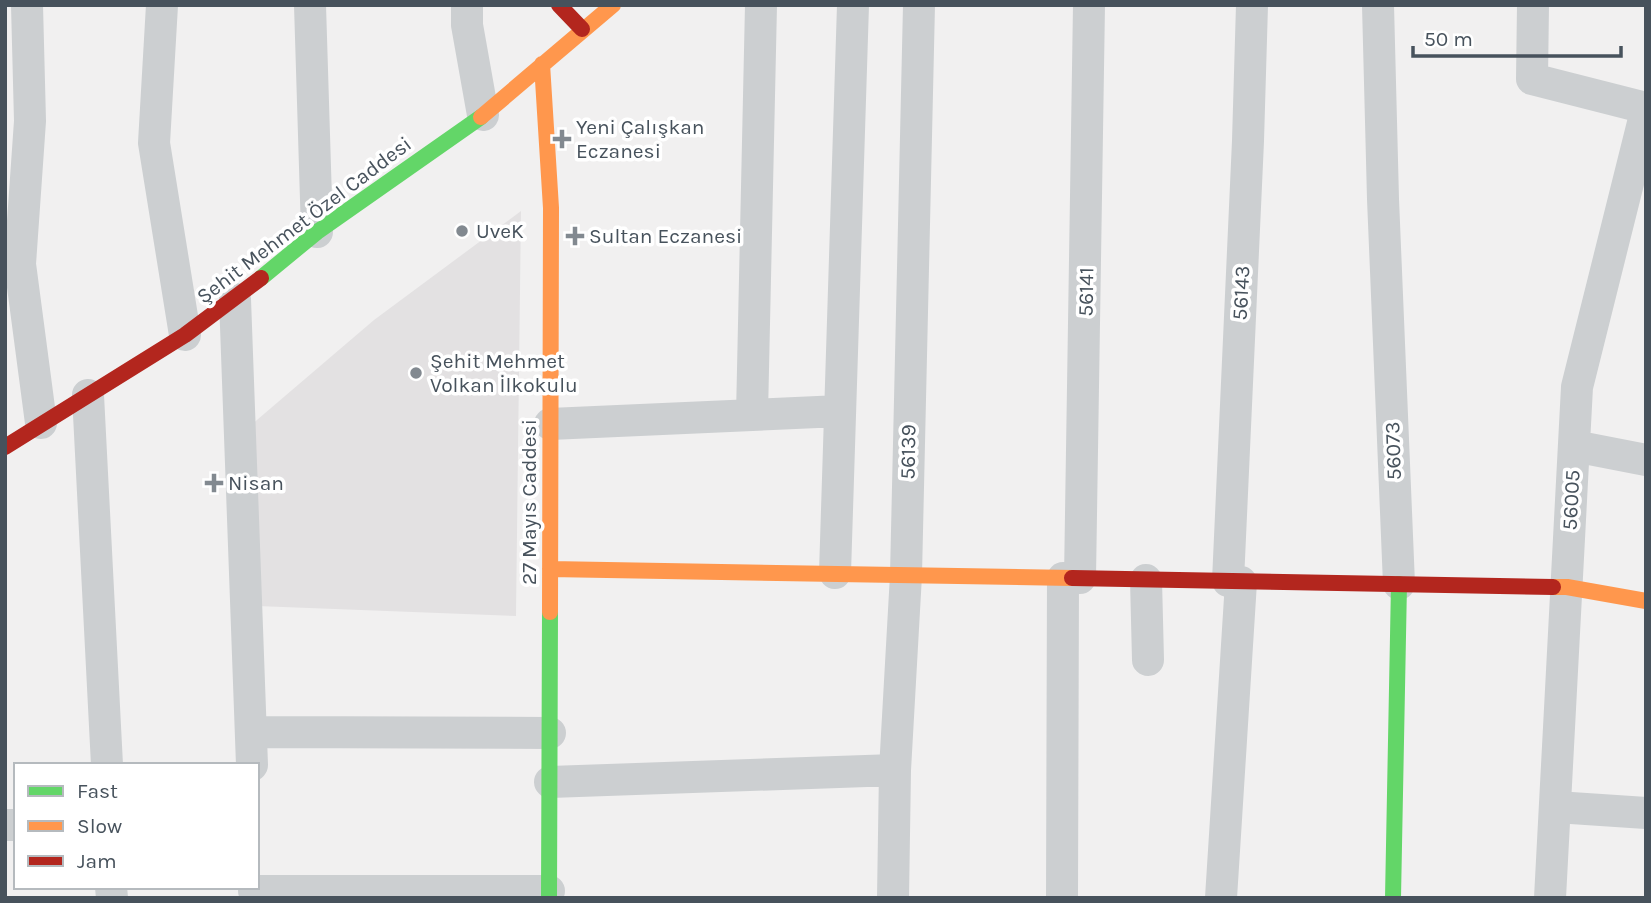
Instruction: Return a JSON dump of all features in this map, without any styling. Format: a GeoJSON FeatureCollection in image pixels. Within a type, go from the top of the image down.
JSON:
{"type":"FeatureCollection","features":[{"type":"Feature","properties":{"kind":"street"},"geometry":{"type":"LineString","coordinates":[[27,5],[30,121],[20,264],[41,423]]}},
{"type":"Feature","properties":{"kind":"street"},"geometry":{"type":"LineString","coordinates":[[162,5],[154,143],[185,335]]}},
{"type":"Feature","properties":{"kind":"street"},"geometry":{"type":"LineString","coordinates":[[310,5],[317,232]]}},
{"type":"Feature","properties":{"kind":"street"},"geometry":{"type":"LineString","coordinates":[[467,5],[467,25],[483,115]]}},
{"type":"Feature","properties":{"kind":"street"},"geometry":{"type":"LineString","coordinates":[[559,5],[582,29]]}},
{"type":"Feature","properties":{"kind":"street","name":"Şehit Mehmet Özel Caddesi"},"geometry":{"type":"LineString","coordinates":[[5,447],[185,335],[235,299],[317,232],[483,115],[613,5]]}},
{"type":"Feature","properties":{"kind":"street"},"geometry":{"type":"LineString","coordinates":[[752,415],[761,5]]}},
{"type":"Feature","properties":{"kind":"street"},"geometry":{"type":"LineString","coordinates":[[835,573],[853,5]]}},
{"type":"Feature","properties":{"kind":"street","name":"56139"},"geometry":{"type":"LineString","coordinates":[[893,898],[895,770],[906,575],[919,5]]}},
{"type":"Feature","properties":{"kind":"street","name":"56141"},"geometry":{"type":"LineString","coordinates":[[1062,898],[1089,5]]}},
{"type":"Feature","properties":{"kind":"street","name":"56143"},"geometry":{"type":"LineString","coordinates":[[1221,898],[1235,581],[1252,5]]}},
{"type":"Feature","properties":{"kind":"street","name":"56073"},"geometry":{"type":"LineString","coordinates":[[1378,5],[1399,584],[1393,898]]}},
{"type":"Feature","properties":{"kind":"street"},"geometry":{"type":"LineString","coordinates":[[1534,5],[1532,79],[1646,110]]}},
{"type":"Feature","properties":{"kind":"street","name":"27 Mayıs Caddesi"},"geometry":{"type":"LineString","coordinates":[[542,64],[551,208],[549,895]]}},
{"type":"Feature","properties":{"kind":"street","name":"56005"},"geometry":{"type":"LineString","coordinates":[[1550,898],[1577,387],[1646,110]]}},
{"type":"Feature","properties":{"kind":"street"},"geometry":{"type":"LineString","coordinates":[[235,299],[251,763]]}},
{"type":"Feature","properties":{"kind":"street"},"geometry":{"type":"LineString","coordinates":[[88,395],[107,763]]}},
{"type":"Feature","properties":{"kind":"street"},"geometry":{"type":"LineString","coordinates":[[550,424],[840,411]]}},
{"type":"Feature","properties":{"kind":"street"},"geometry":{"type":"LineString","coordinates":[[1574,446],[1646,460]]}},
{"type":"Feature","properties":{"kind":"street"},"geometry":{"type":"LineString","coordinates":[[550,569],[1567,587],[1646,600]]}},
{"type":"Feature","properties":{"kind":"street"},"geometry":{"type":"LineString","coordinates":[[1146,580],[1148,660]]}},
{"type":"Feature","properties":{"kind":"street"},"geometry":{"type":"LineString","coordinates":[[251,732],[550,733]]}},
{"type":"Feature","properties":{"kind":"street"},"geometry":{"type":"LineString","coordinates":[[550,782],[895,770]]}},
{"type":"Feature","properties":{"kind":"street"},"geometry":{"type":"LineString","coordinates":[[1556,807],[1646,813]]}},
{"type":"Feature","properties":{"kind":"street"},"geometry":{"type":"LineString","coordinates":[[254,892],[549,895]]}},
{"type":"Feature","properties":{"kind":"shaded area","name":"Şehit Mehmet Volkan İlkokulu"},"geometry":{"type":"Polygon","coordinates":[[[521,211],[516,616],[257,606],[251,425],[374,320],[521,211]]]}},
{"type":"Feature","properties":{"kind":"traffic: fast"},"geometry":{"type":"LineString","coordinates":[[261,278],[317,232],[481,117]]}},
{"type":"Feature","properties":{"kind":"traffic: fast"},"geometry":{"type":"LineString","coordinates":[[1393,898],[1399,584]]}},
{"type":"Feature","properties":{"kind":"traffic: fast"},"geometry":{"type":"LineString","coordinates":[[549,898],[550,612]]}},
{"type":"Feature","properties":{"kind":"traffic: slow"},"geometry":{"type":"LineString","coordinates":[[481,117],[613,5]]}},
{"type":"Feature","properties":{"kind":"traffic: slow"},"geometry":{"type":"LineString","coordinates":[[542,64],[551,208],[550,612]]}},
{"type":"Feature","properties":{"kind":"traffic: slow"},"geometry":{"type":"LineString","coordinates":[[550,569],[1072,578]]}},
{"type":"Feature","properties":{"kind":"traffic: slow"},"geometry":{"type":"LineString","coordinates":[[1553,587],[1646,601]]}},
{"type":"Feature","properties":{"kind":"traffic: jam"},"geometry":{"type":"LineString","coordinates":[[559,5],[582,29]]}},
{"type":"Feature","properties":{"kind":"traffic: jam"},"geometry":{"type":"LineString","coordinates":[[5,447],[185,335],[261,278]]}},
{"type":"Feature","properties":{"kind":"traffic: jam"},"geometry":{"type":"LineString","coordinates":[[1072,578],[1553,587]]}},
{"type":"Feature","properties":{"kind":"place","name":"Yeni Çalışkan Eczanesi"},"geometry":{"type":"Point","coordinates":[562,139]}},
{"type":"Feature","properties":{"kind":"place","name":"UveK"},"geometry":{"type":"Point","coordinates":[462,231]}},
{"type":"Feature","properties":{"kind":"place","name":"Sultan Eczanesi"},"geometry":{"type":"Point","coordinates":[575,236]}},
{"type":"Feature","properties":{"kind":"place","name":"Şehit Mehmet Volkan İlkokulu"},"geometry":{"type":"Point","coordinates":[416,373]}},
{"type":"Feature","properties":{"kind":"place","name":"Nisan"},"geometry":{"type":"Point","coordinates":[214,483]}}]}
